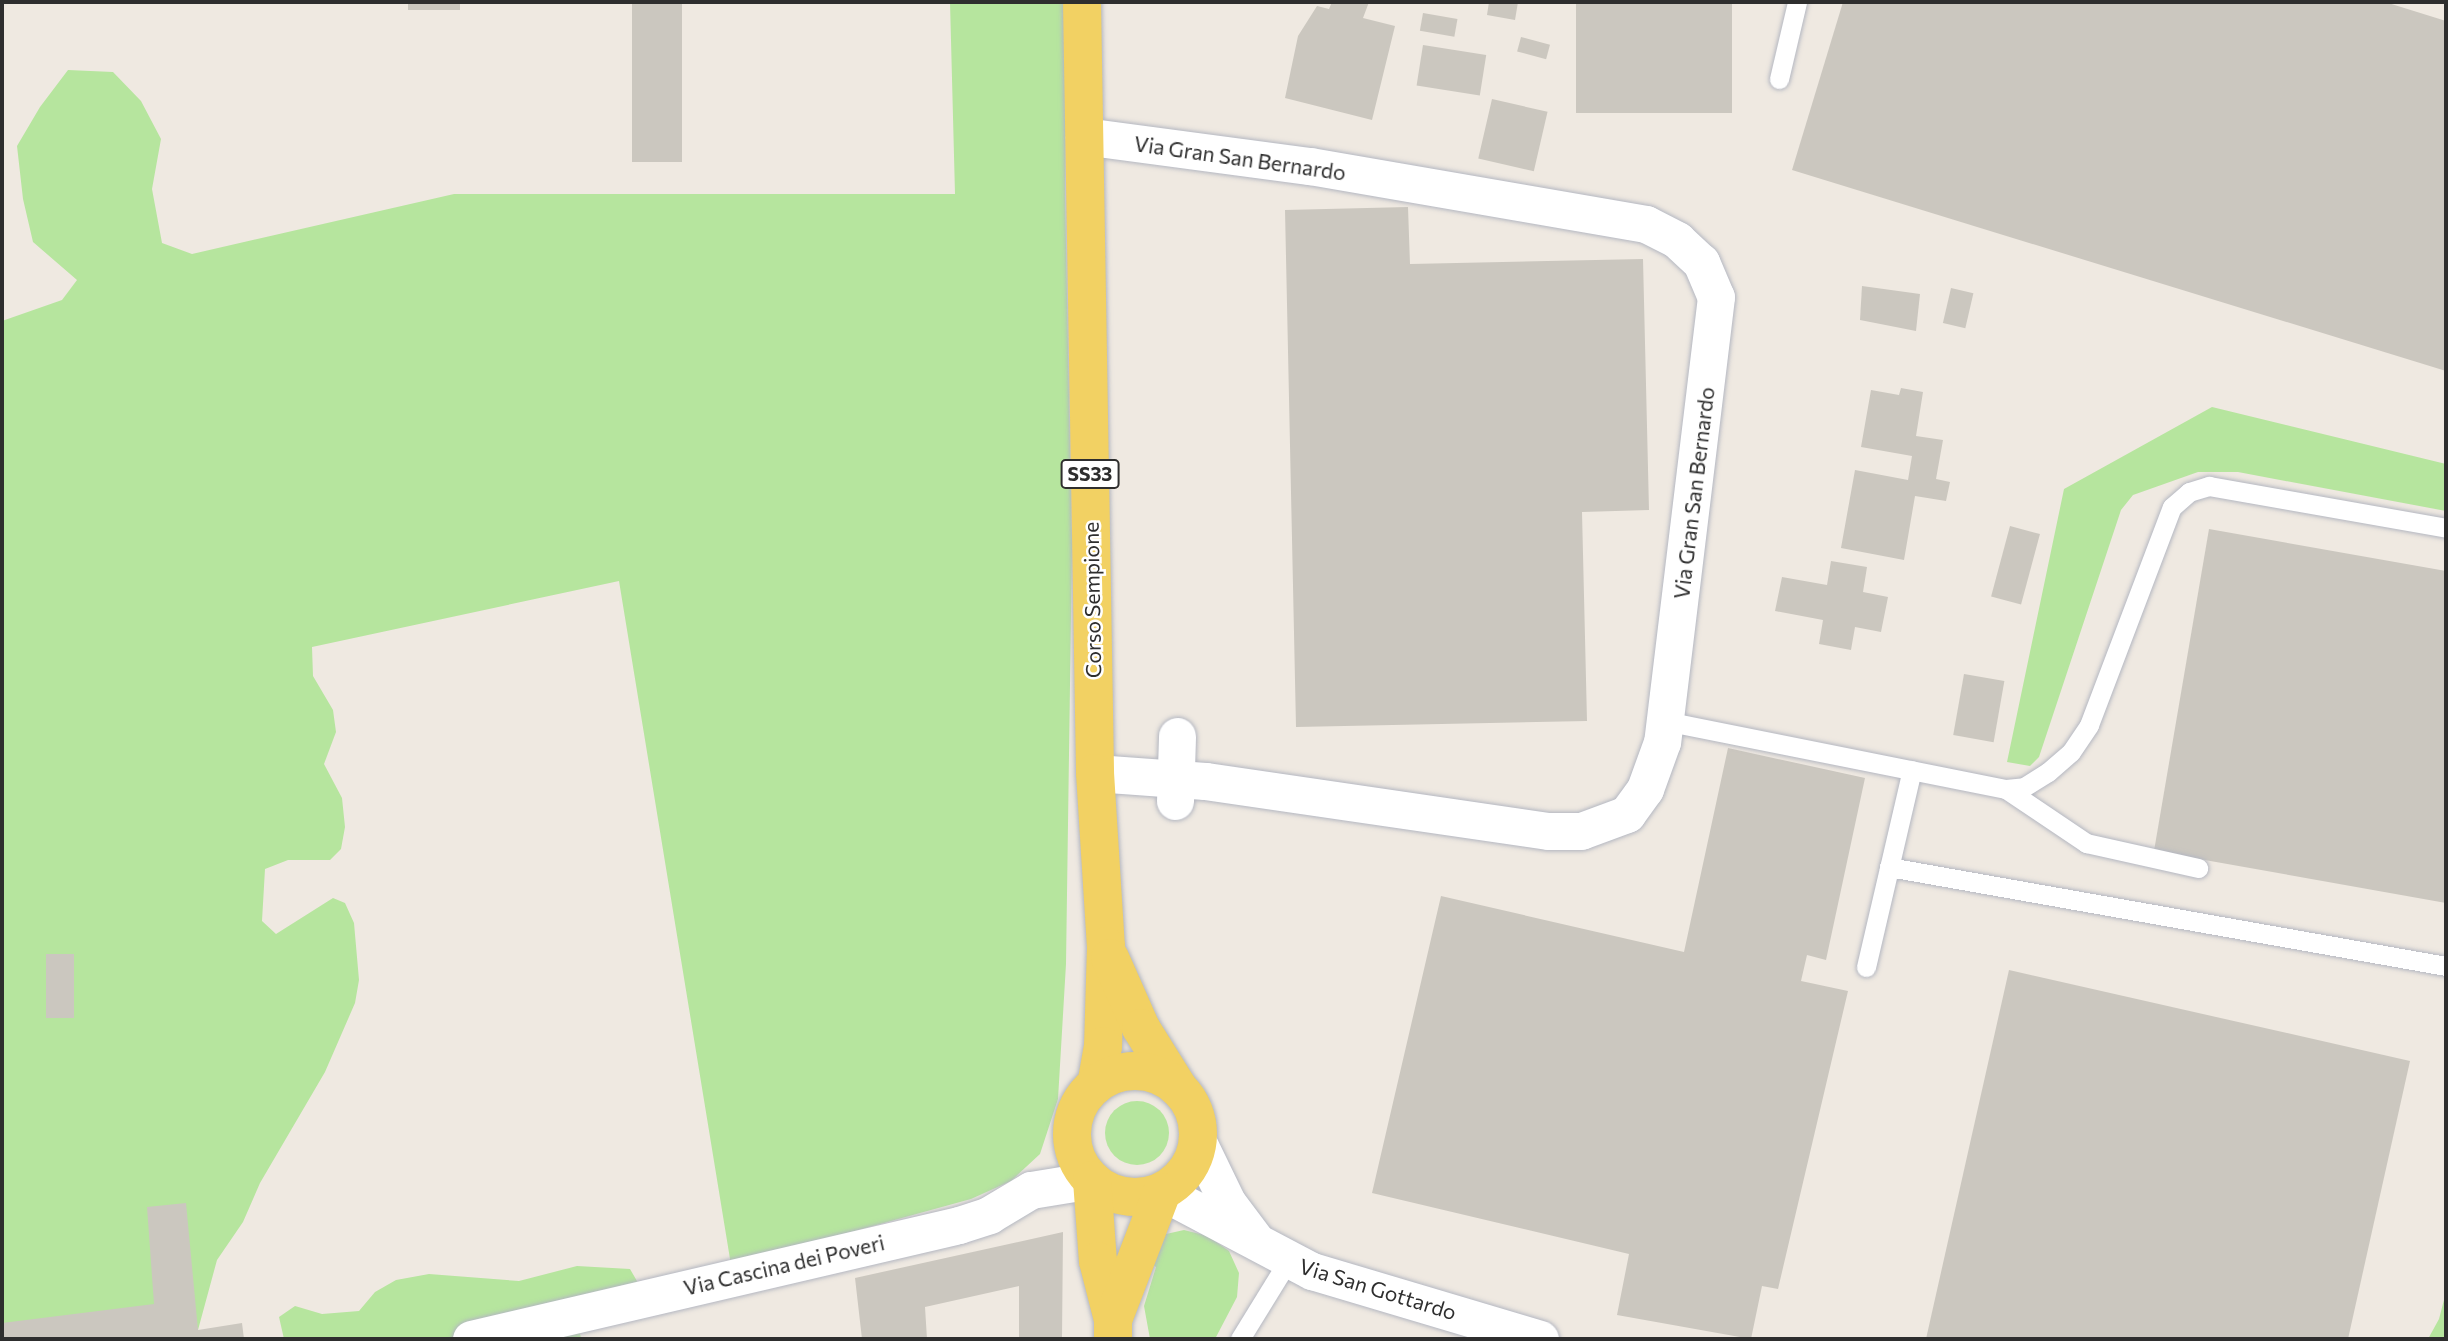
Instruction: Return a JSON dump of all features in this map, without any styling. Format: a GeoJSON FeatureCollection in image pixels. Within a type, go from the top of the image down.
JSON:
{"type":"FeatureCollection","features":[{"type":"Feature","properties":{"kind":"main road","name":"Corso Sempione"},"geometry":{"type":"LineString","coordinates":[[1082,2],[1094,773],[1106,946],[1103,1045],[1096,1084]]}},
{"type":"Feature","properties":{"kind":"main road","name":"Corso Sempione"},"geometry":{"type":"LineString","coordinates":[[1106,946],[1141,1028],[1179,1089]]}},
{"type":"Feature","properties":{"kind":"main road"},"geometry":{"type":"LineString","coordinates":[[1126,1072],[1145,1072],[1179,1089],[1191,1105],[1198,1142],[1186,1172],[1162,1192],[1113,1330],[1098,1261],[1092,1180],[1074,1151],[1072,1132],[1084,1097],[1096,1084],[1126,1072]]}},
{"type":"Feature","properties":{"kind":"main road"},"geometry":{"type":"LineString","coordinates":[[1092,1180],[1124,1196],[1162,1192]]}},
{"type":"Feature","properties":{"kind":"street","name":"Via Gran San Bernardo"},"geometry":{"type":"LineString","coordinates":[[1084,136],[1310,166],[1646,224],[1677,240],[1701,262],[1716,297],[1714,334],[1665,720],[1654,769],[1627,814],[1581,831],[1548,831],[1174,790],[1094,773]]}},
{"type":"Feature","properties":{"kind":"street"},"geometry":{"type":"LineString","coordinates":[[1174,790],[1177,736]]}},
{"type":"Feature","properties":{"kind":"street"},"geometry":{"type":"LineString","coordinates":[[1198,1142],[1227,1202],[1274,1252]]}},
{"type":"Feature","properties":{"kind":"street","name":"Via Cascina dei Poveri"},"geometry":{"type":"LineString","coordinates":[[471,1339],[959,1225],[989,1215],[1031,1190],[1092,1180]]}},
{"type":"Feature","properties":{"kind":"street","name":"Via San Gottardo"},"geometry":{"type":"LineString","coordinates":[[1162,1192],[1274,1252],[1540,1339]]}},
{"type":"Feature","properties":{"kind":"lane"},"geometry":{"type":"LineString","coordinates":[[1779,79],[1797,2]]}},
{"type":"Feature","properties":{"kind":"lane"},"geometry":{"type":"LineString","coordinates":[[1665,720],[2006,789],[2024,787],[2048,772],[2071,751],[2089,725],[2172,507],[2189,492],[2209,486],[2446,528]]}},
{"type":"Feature","properties":{"kind":"lane"},"geometry":{"type":"LineString","coordinates":[[1866,967],[1912,770]]}},
{"type":"Feature","properties":{"kind":"lane"},"geometry":{"type":"LineString","coordinates":[[2006,789],[2086,843],[2198,868]]}},
{"type":"Feature","properties":{"kind":"lane"},"geometry":{"type":"LineString","coordinates":[[1889,867],[2446,966]]}},
{"type":"Feature","properties":{"kind":"lane"},"geometry":{"type":"LineString","coordinates":[[1240,1339],[1274,1252]]}},
{"type":"Feature","properties":{"kind":"green space"},"geometry":{"type":"Polygon","coordinates":[[[950,2],[1066,2],[1065,195],[1072,545],[1066,964],[1058,1099],[1040,1154],[1011,1181],[971,1199],[731,1265],[619,581],[312,647],[313,676],[333,710],[336,732],[324,764],[342,798],[345,827],[341,849],[330,860],[288,860],[265,869],[262,921],[276,934],[333,898],[345,903],[354,923],[359,980],[355,1003],[325,1072],[260,1183],[243,1222],[217,1260],[198,1330],[137,1339],[2,1339],[2,321],[62,300],[77,280],[33,242],[23,199],[17,146],[40,107],[68,70],[113,72],[141,101],[161,139],[152,189],[162,243],[192,254],[454,194],[955,194],[950,2]]]}},
{"type":"Feature","properties":{"kind":"green space"},"geometry":{"type":"Polygon","coordinates":[[[2212,407],[2446,464],[2446,511],[2238,472],[2198,472],[2133,495],[2121,510],[2039,757],[2030,766],[2007,762],[2064,489],[2212,407]]]}},
{"type":"Feature","properties":{"kind":"green space"},"geometry":{"type":"Polygon","coordinates":[[[1137,1101],[1155,1107],[1163,1115],[1169,1133],[1163,1151],[1155,1159],[1137,1165],[1119,1159],[1111,1151],[1105,1133],[1111,1115],[1119,1107],[1137,1101]]]}},
{"type":"Feature","properties":{"kind":"green space"},"geometry":{"type":"Polygon","coordinates":[[[1184,1230],[1208,1236],[1229,1251],[1239,1273],[1237,1297],[1215,1339],[1150,1339],[1144,1306],[1156,1267],[1148,1261],[1166,1234],[1184,1230]]]}},
{"type":"Feature","properties":{"kind":"green space"},"geometry":{"type":"Polygon","coordinates":[[[577,1266],[630,1269],[641,1288],[575,1307],[581,1339],[284,1339],[279,1317],[295,1306],[322,1314],[359,1311],[375,1292],[396,1280],[429,1274],[519,1281],[577,1266]]]}},
{"type":"Feature","properties":{"kind":"green space"},"geometry":{"type":"Polygon","coordinates":[[[2446,1292],[2446,1339],[2428,1339],[2439,1319],[2446,1292]]]}},
{"type":"Feature","properties":{"kind":"building"},"geometry":{"type":"Polygon","coordinates":[[[408,2],[460,2],[460,10],[408,10],[408,2]]]}},
{"type":"Feature","properties":{"kind":"building"},"geometry":{"type":"Polygon","coordinates":[[[632,2],[682,2],[682,162],[632,162],[632,2]]]}},
{"type":"Feature","properties":{"kind":"building"},"geometry":{"type":"Polygon","coordinates":[[[1332,2],[1369,2],[1363,18],[1395,26],[1372,120],[1285,98],[1298,36],[1317,6],[1329,9],[1332,2]]]}},
{"type":"Feature","properties":{"kind":"building"},"geometry":{"type":"Polygon","coordinates":[[[1489,2],[1518,2],[1515,20],[1487,15],[1489,2]]]}},
{"type":"Feature","properties":{"kind":"building"},"geometry":{"type":"Polygon","coordinates":[[[1576,2],[1732,2],[1732,113],[1576,113],[1576,2]]]}},
{"type":"Feature","properties":{"kind":"building"},"geometry":{"type":"Polygon","coordinates":[[[1843,2],[2385,2],[2446,21],[2446,371],[1792,170],[1843,2]]]}},
{"type":"Feature","properties":{"kind":"building"},"geometry":{"type":"Polygon","coordinates":[[[1423,13],[1457,19],[1454,37],[1420,31],[1423,13]]]}},
{"type":"Feature","properties":{"kind":"building"},"geometry":{"type":"Polygon","coordinates":[[[1521,37],[1550,45],[1546,59],[1517,51],[1521,37]]]}},
{"type":"Feature","properties":{"kind":"building"},"geometry":{"type":"Polygon","coordinates":[[[1423,45],[1486,55],[1480,96],[1417,85],[1423,45]]]}},
{"type":"Feature","properties":{"kind":"building"},"geometry":{"type":"Polygon","coordinates":[[[1492,99],[1548,112],[1534,171],[1478,158],[1492,99]]]}},
{"type":"Feature","properties":{"kind":"building"},"geometry":{"type":"Polygon","coordinates":[[[1408,207],[1410,264],[1643,259],[1649,510],[1582,512],[1587,721],[1296,727],[1285,210],[1408,207]]]}},
{"type":"Feature","properties":{"kind":"building"},"geometry":{"type":"Polygon","coordinates":[[[1862,286],[1920,294],[1916,331],[1860,320],[1862,286]]]}},
{"type":"Feature","properties":{"kind":"building"},"geometry":{"type":"Polygon","coordinates":[[[1951,288],[1973,293],[1965,328],[1943,323],[1951,288]]]}},
{"type":"Feature","properties":{"kind":"building"},"geometry":{"type":"Polygon","coordinates":[[[1901,388],[1923,392],[1916,436],[1943,440],[1936,479],[1950,482],[1946,501],[1915,496],[1904,560],[1841,548],[1855,470],[1908,480],[1912,456],[1861,447],[1871,390],[1899,395],[1901,388]]]}},
{"type":"Feature","properties":{"kind":"building"},"geometry":{"type":"Polygon","coordinates":[[[2010,526],[2040,534],[2021,605],[1991,597],[2010,526]]]}},
{"type":"Feature","properties":{"kind":"building"},"geometry":{"type":"Polygon","coordinates":[[[2209,529],[2446,571],[2446,903],[2154,851],[2209,529]]]}},
{"type":"Feature","properties":{"kind":"building"},"geometry":{"type":"Polygon","coordinates":[[[1831,561],[1867,567],[1863,592],[1888,597],[1881,632],[1855,627],[1851,650],[1819,644],[1823,620],[1775,611],[1782,577],[1827,585],[1831,561]]]}},
{"type":"Feature","properties":{"kind":"building"},"geometry":{"type":"Polygon","coordinates":[[[1964,674],[2004,681],[1994,742],[1953,735],[1964,674]]]}},
{"type":"Feature","properties":{"kind":"building"},"geometry":{"type":"Polygon","coordinates":[[[1728,748],[1865,778],[1826,960],[1807,955],[1801,981],[1848,991],[1778,1289],[1762,1286],[1751,1339],[1617,1315],[1629,1254],[1372,1193],[1441,896],[1684,952],[1728,748]]]}},
{"type":"Feature","properties":{"kind":"building"},"geometry":{"type":"Polygon","coordinates":[[[46,954],[74,954],[74,1018],[46,1018],[46,954]]]}},
{"type":"Feature","properties":{"kind":"building"},"geometry":{"type":"Polygon","coordinates":[[[2009,970],[2410,1061],[2348,1339],[1926,1339],[2009,970]]]}},
{"type":"Feature","properties":{"kind":"building"},"geometry":{"type":"Polygon","coordinates":[[[186,1203],[198,1330],[242,1323],[244,1339],[2,1339],[2,1323],[154,1304],[147,1207],[186,1203]]]}},
{"type":"Feature","properties":{"kind":"building"},"geometry":{"type":"Polygon","coordinates":[[[1063,1232],[1062,1339],[1019,1339],[1019,1286],[925,1307],[927,1339],[862,1339],[855,1278],[1063,1232]]]}}]}
